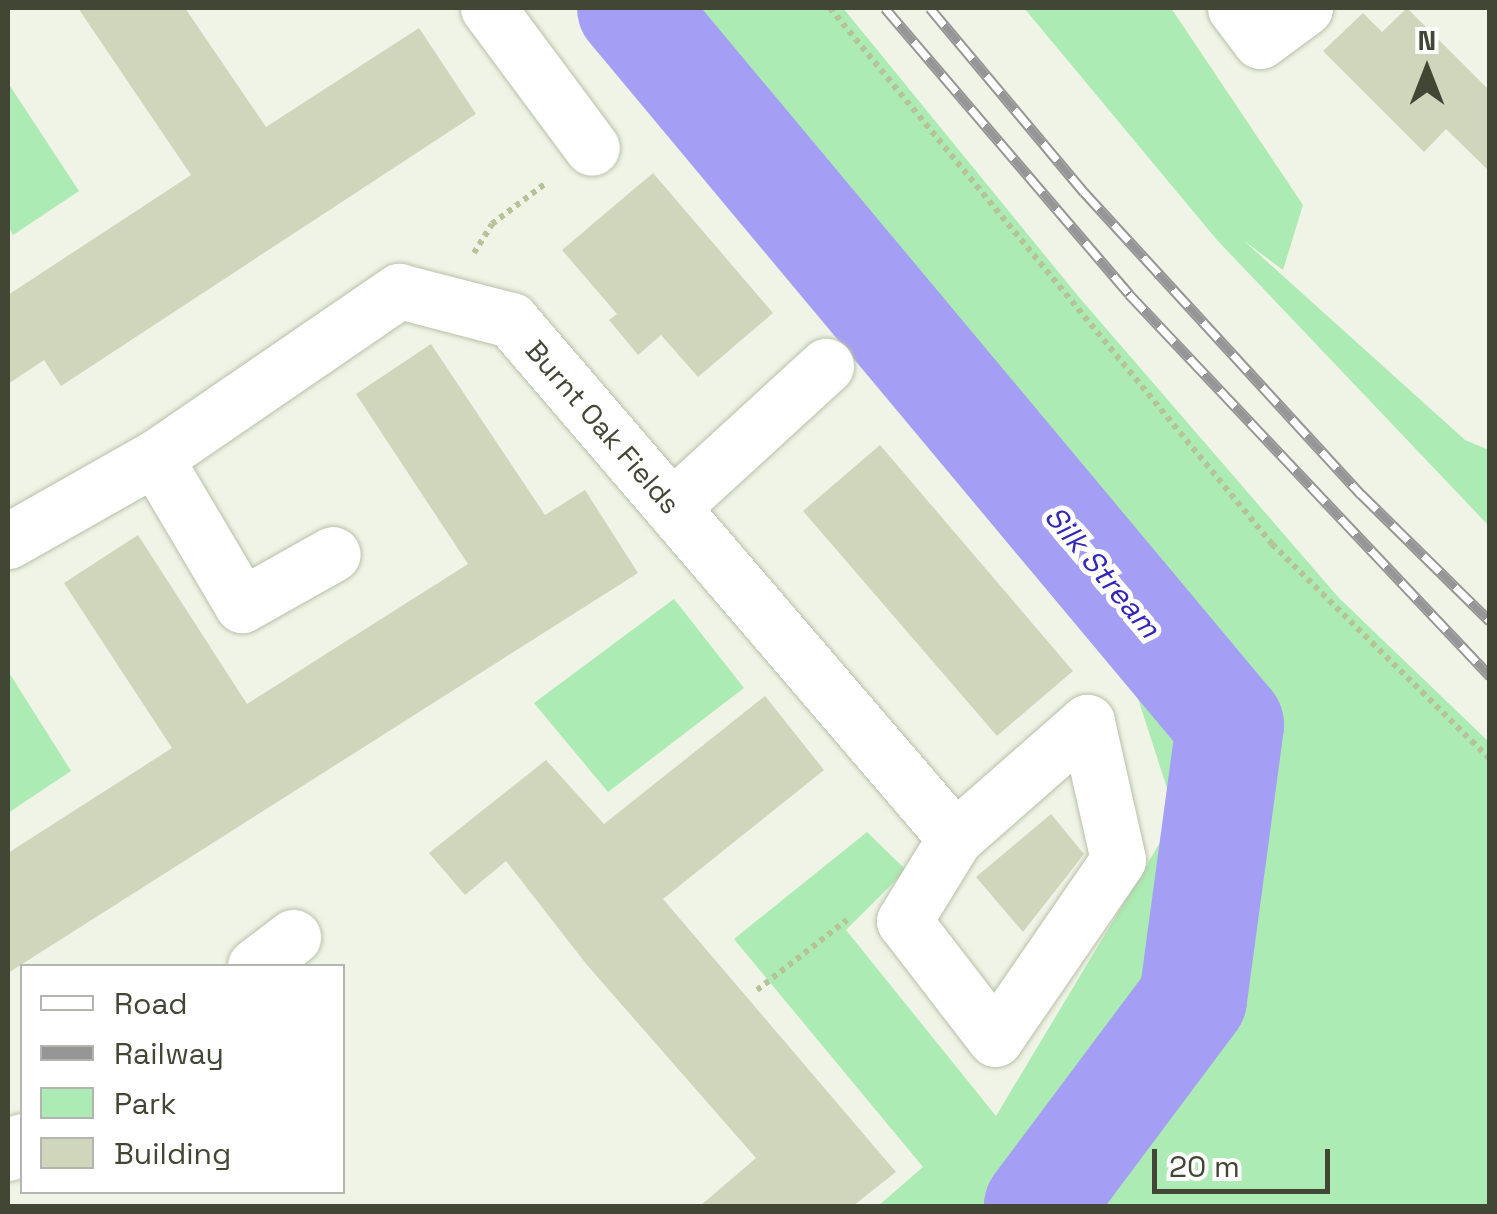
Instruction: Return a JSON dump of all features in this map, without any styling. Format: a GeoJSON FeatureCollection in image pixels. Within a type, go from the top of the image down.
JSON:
{"type":"FeatureCollection","features":[{"type":"Feature","properties":{"kind":"street"},"geometry":{"type":"LineString","coordinates":[[488,8],[592,148]]}},
{"type":"Feature","properties":{"kind":"street"},"geometry":{"type":"LineString","coordinates":[[1235,8],[1260,42],[1305,8]]}},
{"type":"Feature","properties":{"kind":"street","name":"Burnt Oak Fields"},"geometry":{"type":"LineString","coordinates":[[8,541],[155,458],[399,291],[511,320],[955,838]]}},
{"type":"Feature","properties":{"kind":"street"},"geometry":{"type":"LineString","coordinates":[[672,507],[826,366]]}},
{"type":"Feature","properties":{"kind":"street"},"geometry":{"type":"LineString","coordinates":[[155,458],[242,604],[333,554]]}},
{"type":"Feature","properties":{"kind":"street"},"geometry":{"type":"LineString","coordinates":[[1087,722],[1118,860],[995,1039],[904,921],[955,838],[1087,722]]}},
{"type":"Feature","properties":{"kind":"path"},"geometry":{"type":"LineString","coordinates":[[830,8],[1272,544],[1490,759]]}},
{"type":"Feature","properties":{"kind":"path"},"geometry":{"type":"LineString","coordinates":[[450,304],[492,224],[592,148]]}},
{"type":"Feature","properties":{"kind":"green space"},"geometry":{"type":"Polygon","coordinates":[[[586,8],[843,8],[1078,296],[1339,598],[1489,742],[1489,1206],[878,1206],[923,1167],[734,939],[867,832],[906,870],[846,930],[996,1116],[1176,816],[1133,683],[586,8]]]}},
{"type":"Feature","properties":{"kind":"green space"},"geometry":{"type":"Polygon","coordinates":[[[1024,8],[1171,8],[1303,205],[1283,270],[1243,240],[1465,440],[1489,450],[1489,526],[1217,240],[1024,8]]]}},
{"type":"Feature","properties":{"kind":"green space"},"geometry":{"type":"Polygon","coordinates":[[[8,83],[79,191],[13,235],[8,226],[8,83]]]}},
{"type":"Feature","properties":{"kind":"green space"},"geometry":{"type":"Polygon","coordinates":[[[674,599],[744,688],[608,792],[534,703],[674,599]]]}},
{"type":"Feature","properties":{"kind":"green space"},"geometry":{"type":"Polygon","coordinates":[[[8,671],[71,771],[8,813],[8,671]]]}},
{"type":"Feature","properties":{"kind":"building"},"geometry":{"type":"Polygon","coordinates":[[[78,8],[185,8],[266,127],[419,28],[476,114],[61,386],[44,360],[8,384],[8,295],[191,175],[78,8]]]}},
{"type":"Feature","properties":{"kind":"building"},"geometry":{"type":"Polygon","coordinates":[[[1407,8],[1490,91],[1490,172],[1446,129],[1424,152],[1323,51],[1363,13],[1382,32],[1407,8]]]}},
{"type":"Feature","properties":{"kind":"building"},"geometry":{"type":"Polygon","coordinates":[[[653,173],[773,313],[698,377],[661,335],[638,355],[609,320],[617,314],[562,250],[653,173]]]}},
{"type":"Feature","properties":{"kind":"building"},"geometry":{"type":"Polygon","coordinates":[[[431,344],[545,515],[585,490],[638,573],[8,973],[8,853],[172,748],[64,583],[138,535],[247,704],[468,564],[356,394],[431,344]]]}},
{"type":"Feature","properties":{"kind":"building"},"geometry":{"type":"Polygon","coordinates":[[[880,445],[1073,671],[997,736],[803,511],[880,445]]]}},
{"type":"Feature","properties":{"kind":"building"},"geometry":{"type":"Polygon","coordinates":[[[765,696],[824,770],[663,899],[896,1172],[853,1206],[700,1206],[756,1158],[587,965],[506,861],[465,895],[429,853],[546,760],[604,824],[765,696]]]}},
{"type":"Feature","properties":{"kind":"building"},"geometry":{"type":"Polygon","coordinates":[[[1051,814],[1084,854],[1023,932],[976,877],[1051,814]]]}},
{"type":"Feature","properties":{"kind":"waterway","name":"Silk Stream"},"geometry":{"type":"LineString","coordinates":[[631,8],[1230,725],[1193,999],[1038,1206]]}},
{"type":"Feature","properties":{"kind":"railway"},"geometry":{"type":"LineString","coordinates":[[885,8],[1129,294],[1490,676]]}},
{"type":"Feature","properties":{"kind":"railway"},"geometry":{"type":"LineString","coordinates":[[930,8],[1084,192],[1361,494],[1490,621]]}}]}
